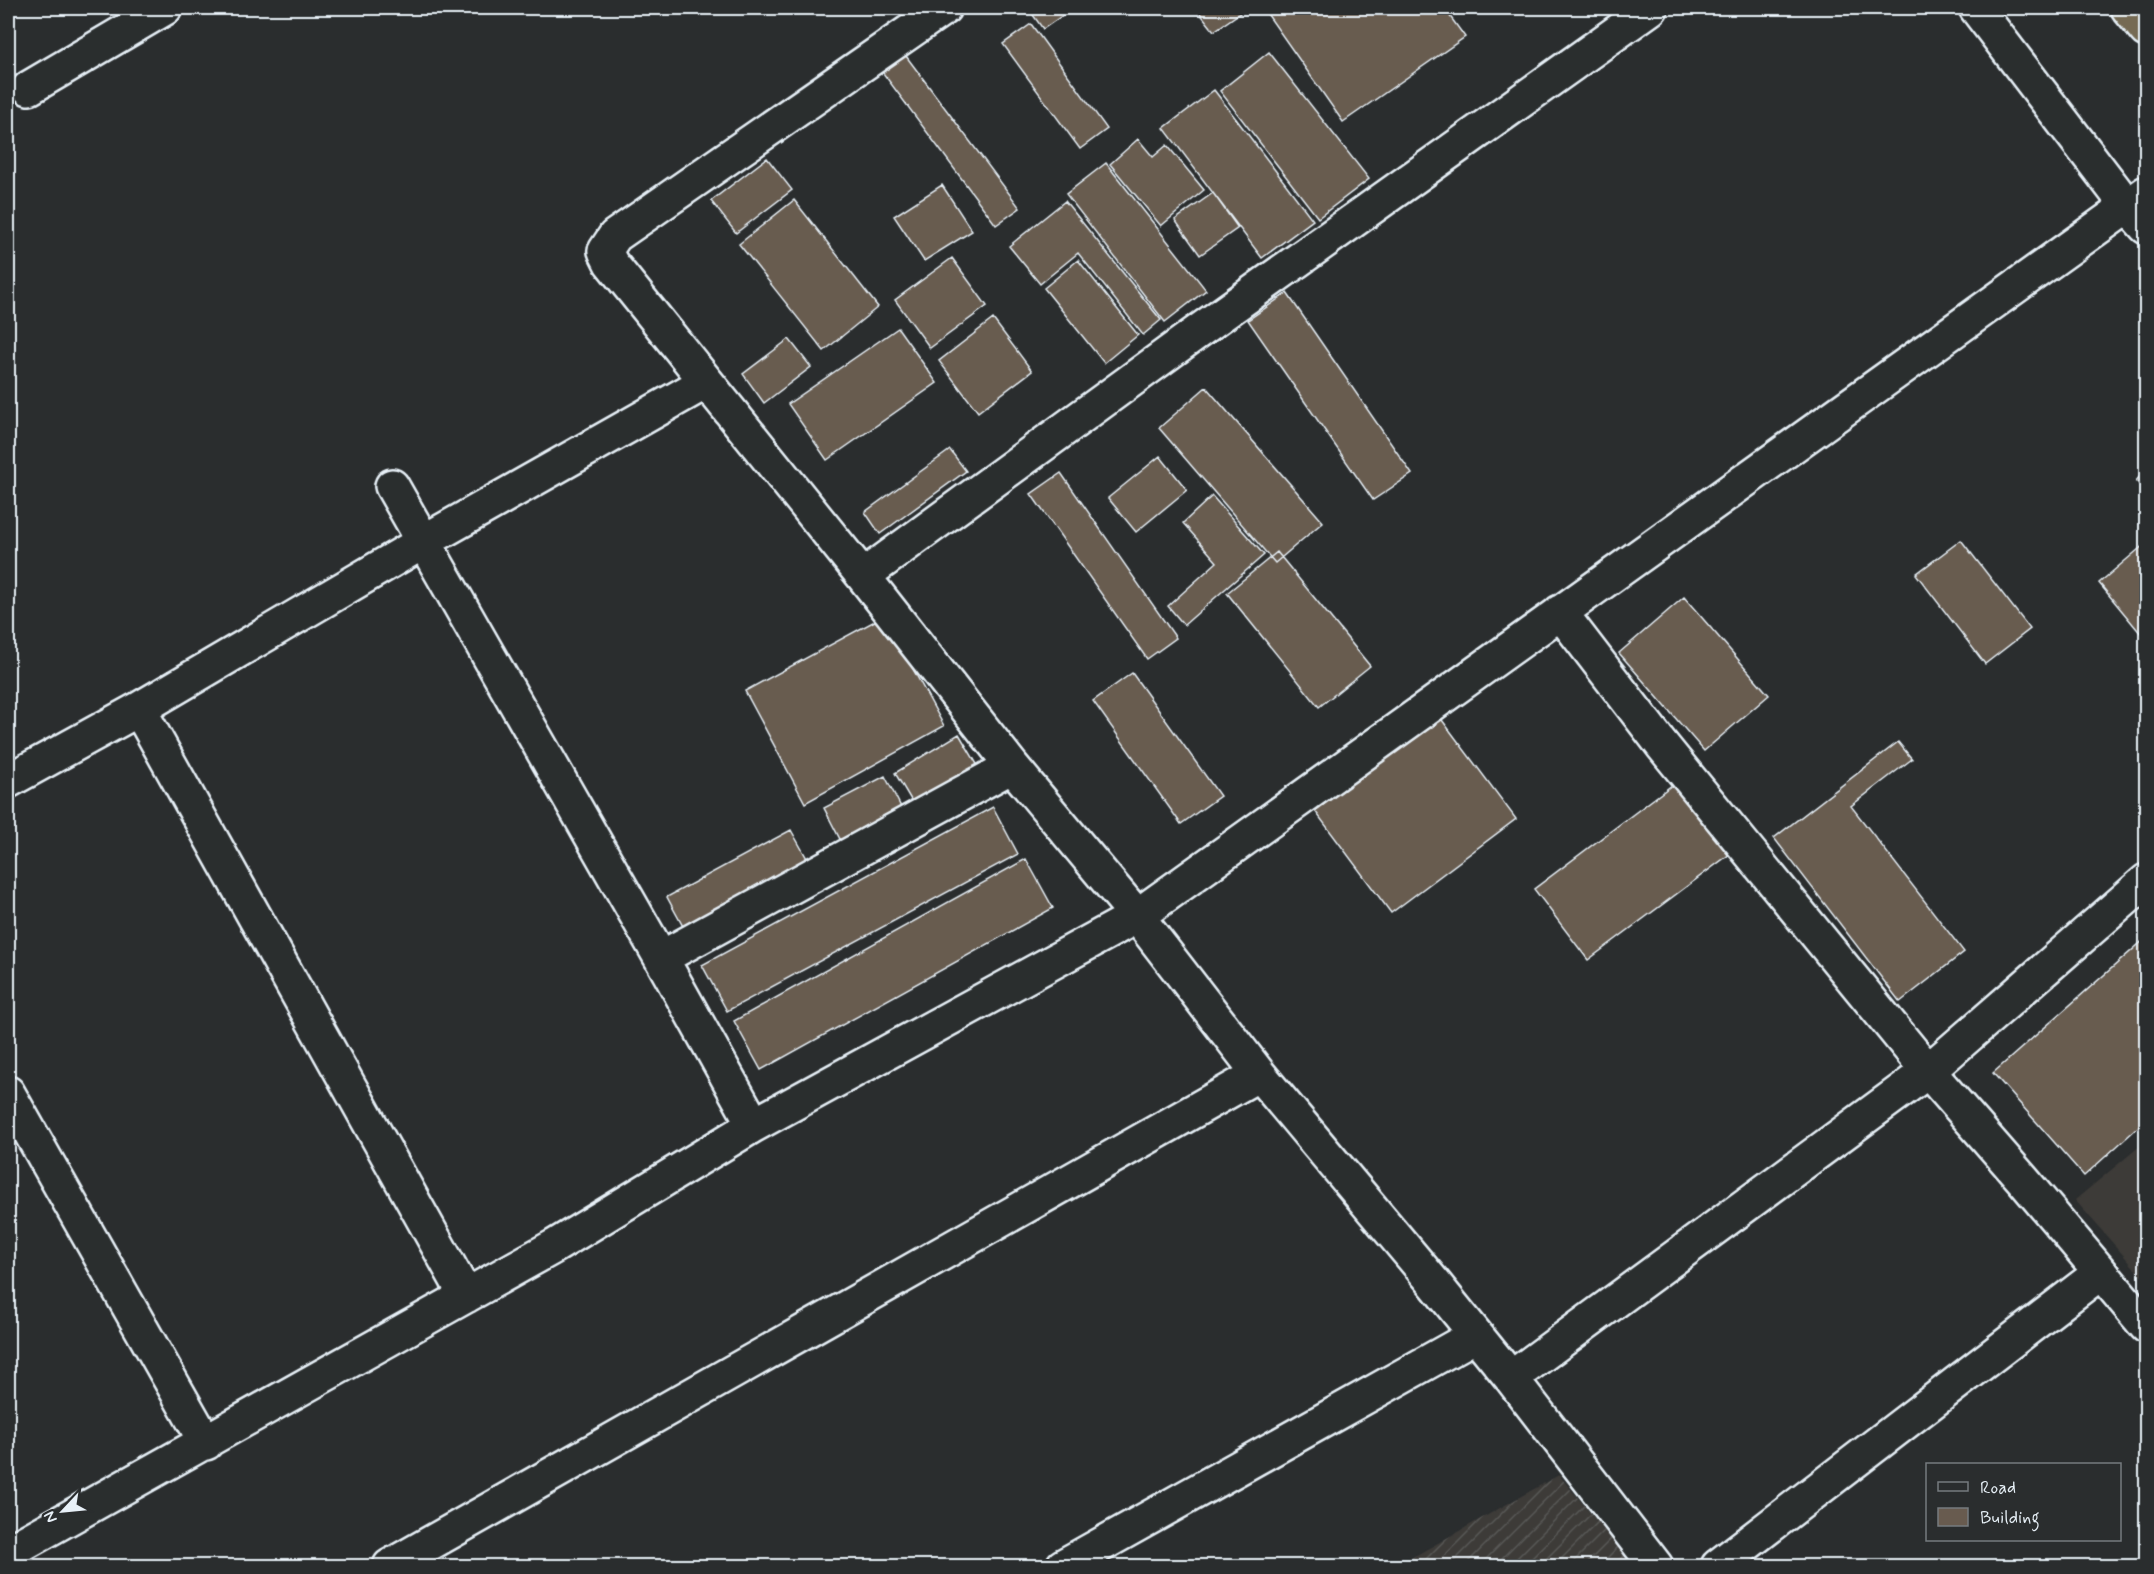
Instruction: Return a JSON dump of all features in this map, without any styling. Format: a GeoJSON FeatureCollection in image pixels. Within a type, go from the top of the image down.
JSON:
{"type":"FeatureCollection","features":[{"type":"Feature","properties":{"kind":"highway"},"geometry":{"type":"LineString","coordinates":[[2128,8],[2146,30]]}},
{"type":"Feature","properties":{"kind":"street"},"geometry":{"type":"LineString","coordinates":[[29,88],[165,8]]}},
{"type":"Feature","properties":{"kind":"street"},"geometry":{"type":"LineString","coordinates":[[944,8],[615,236],[605,251],[611,263],[863,576],[1012,766],[1137,916],[1258,1074],[1511,1378],[1656,1566]]}},
{"type":"Feature","properties":{"kind":"street"},"geometry":{"type":"LineString","coordinates":[[863,576],[1186,340],[1651,8]]}},
{"type":"Feature","properties":{"kind":"street"},"geometry":{"type":"LineString","coordinates":[[8,1552],[555,1246],[754,1125],[1137,916],[1560,612],[2140,209],[1976,8]]}},
{"type":"Feature","properties":{"kind":"street"},"geometry":{"type":"LineString","coordinates":[[8,782],[139,709],[423,542],[706,382]]}},
{"type":"Feature","properties":{"kind":"street"},"geometry":{"type":"LineString","coordinates":[[392,486],[754,1125]]}},
{"type":"Feature","properties":{"kind":"street"},"geometry":{"type":"LineString","coordinates":[[1560,612],[1662,745],[1928,1071],[2146,1326]]}},
{"type":"Feature","properties":{"kind":"street"},"geometry":{"type":"LineString","coordinates":[[139,709],[466,1296]]}},
{"type":"Feature","properties":{"kind":"street"},"geometry":{"type":"LineString","coordinates":[[661,958],[1012,766]]}},
{"type":"Feature","properties":{"kind":"street"},"geometry":{"type":"LineString","coordinates":[[1511,1378],[1928,1071],[2146,881]]}},
{"type":"Feature","properties":{"kind":"street"},"geometry":{"type":"LineString","coordinates":[[390,1566],[1258,1074]]}},
{"type":"Feature","properties":{"kind":"street"},"geometry":{"type":"LineString","coordinates":[[8,1093],[206,1443]]}},
{"type":"Feature","properties":{"kind":"street"},"geometry":{"type":"LineString","coordinates":[[1718,1566],[2100,1273]]}},
{"type":"Feature","properties":{"kind":"street"},"geometry":{"type":"LineString","coordinates":[[1064,1566],[1476,1335]]}},
{"type":"Feature","properties":{"kind":"shaded area"},"geometry":{"type":"Polygon","coordinates":[[[2146,1141],[2146,1281],[2075,1200],[2146,1141]]]}},
{"type":"Feature","properties":{"kind":"shaded area"},"geometry":{"type":"Polygon","coordinates":[[[1559,1475],[1634,1566],[1397,1566],[1559,1475]]]}},
{"type":"Feature","properties":{"kind":"building"},"geometry":{"type":"Polygon","coordinates":[[[1028,8],[1073,8],[1043,29],[1028,8]]]}},
{"type":"Feature","properties":{"kind":"building"},"geometry":{"type":"Polygon","coordinates":[[[1196,8],[1247,8],[1214,31],[1196,8]]]}},
{"type":"Feature","properties":{"kind":"building"},"geometry":{"type":"Polygon","coordinates":[[[1263,8],[1444,8],[1465,37],[1343,122],[1263,8]]]}},
{"type":"Feature","properties":{"kind":"building"},"geometry":{"type":"Polygon","coordinates":[[[1031,24],[1107,129],[1080,149],[1003,44],[1031,24]]]}},
{"type":"Feature","properties":{"kind":"building"},"geometry":{"type":"Polygon","coordinates":[[[903,52],[1020,208],[996,225],[880,69],[903,52]]]}},
{"type":"Feature","properties":{"kind":"building"},"geometry":{"type":"Polygon","coordinates":[[[1269,52],[1369,179],[1318,218],[1220,91],[1269,52]]]}},
{"type":"Feature","properties":{"kind":"building"},"geometry":{"type":"Polygon","coordinates":[[[1214,90],[1313,220],[1262,258],[1164,128],[1214,90]]]}},
{"type":"Feature","properties":{"kind":"building"},"geometry":{"type":"Polygon","coordinates":[[[1138,139],[1153,157],[1167,145],[1204,190],[1161,226],[1110,164],[1138,139]]]}},
{"type":"Feature","properties":{"kind":"building"},"geometry":{"type":"Polygon","coordinates":[[[767,158],[792,190],[736,233],[711,201],[767,158]]]}},
{"type":"Feature","properties":{"kind":"building"},"geometry":{"type":"Polygon","coordinates":[[[1106,163],[1206,290],[1165,322],[1066,194],[1106,163]]]}},
{"type":"Feature","properties":{"kind":"building"},"geometry":{"type":"Polygon","coordinates":[[[942,185],[972,231],[924,261],[894,216],[942,185]]]}},
{"type":"Feature","properties":{"kind":"building"},"geometry":{"type":"Polygon","coordinates":[[[1213,193],[1238,228],[1200,255],[1175,220],[1213,193]]]}},
{"type":"Feature","properties":{"kind":"building"},"geometry":{"type":"Polygon","coordinates":[[[794,200],[878,307],[824,351],[739,244],[794,200]]]}},
{"type":"Feature","properties":{"kind":"building"},"geometry":{"type":"Polygon","coordinates":[[[1065,201],[1161,320],[1143,335],[1078,253],[1040,284],[1009,246],[1065,201]]]}},
{"type":"Feature","properties":{"kind":"building"},"geometry":{"type":"Polygon","coordinates":[[[952,258],[987,306],[930,348],[895,300],[952,258]]]}},
{"type":"Feature","properties":{"kind":"building"},"geometry":{"type":"Polygon","coordinates":[[[1078,260],[1138,335],[1104,363],[1044,288],[1078,260]]]}},
{"type":"Feature","properties":{"kind":"building"},"geometry":{"type":"Polygon","coordinates":[[[1287,293],[1412,474],[1373,500],[1248,320],[1287,293]]]}},
{"type":"Feature","properties":{"kind":"building"},"geometry":{"type":"Polygon","coordinates":[[[993,319],[1032,371],[978,412],[939,361],[993,319]]]}},
{"type":"Feature","properties":{"kind":"building"},"geometry":{"type":"Polygon","coordinates":[[[898,328],[937,383],[827,460],[788,404],[898,328]]]}},
{"type":"Feature","properties":{"kind":"building"},"geometry":{"type":"Polygon","coordinates":[[[789,339],[811,367],[764,403],[743,374],[789,339]]]}},
{"type":"Feature","properties":{"kind":"building"},"geometry":{"type":"Polygon","coordinates":[[[1206,387],[1323,522],[1275,563],[1159,428],[1206,387]]]}},
{"type":"Feature","properties":{"kind":"building"},"geometry":{"type":"Polygon","coordinates":[[[950,450],[966,471],[880,534],[865,512],[950,450]]]}},
{"type":"Feature","properties":{"kind":"building"},"geometry":{"type":"Polygon","coordinates":[[[1160,456],[1187,490],[1136,532],[1108,498],[1160,456]]]}},
{"type":"Feature","properties":{"kind":"building"},"geometry":{"type":"Polygon","coordinates":[[[2146,469],[2146,491],[2136,481],[2146,469]]]}},
{"type":"Feature","properties":{"kind":"building"},"geometry":{"type":"Polygon","coordinates":[[[1061,473],[1176,638],[1147,659],[1031,494],[1061,473]]]}},
{"type":"Feature","properties":{"kind":"building"},"geometry":{"type":"Polygon","coordinates":[[[1212,496],[1264,555],[1184,625],[1168,606],[1217,562],[1183,523],[1212,496]]]}},
{"type":"Feature","properties":{"kind":"building"},"geometry":{"type":"Polygon","coordinates":[[[1961,540],[2030,629],[1985,664],[1916,574],[1961,540]]]}},
{"type":"Feature","properties":{"kind":"building"},"geometry":{"type":"Polygon","coordinates":[[[2146,543],[2146,640],[2099,583],[2146,543]]]}},
{"type":"Feature","properties":{"kind":"building"},"geometry":{"type":"Polygon","coordinates":[[[1277,552],[1370,666],[1319,707],[1227,593],[1277,552]]]}},
{"type":"Feature","properties":{"kind":"building"},"geometry":{"type":"Polygon","coordinates":[[[1684,597],[1769,695],[1704,751],[1619,653],[1684,597]]]}},
{"type":"Feature","properties":{"kind":"building"},"geometry":{"type":"Polygon","coordinates":[[[884,616],[944,726],[805,803],[745,691],[884,616]]]}},
{"type":"Feature","properties":{"kind":"building"},"geometry":{"type":"Polygon","coordinates":[[[1132,673],[1220,796],[1181,824],[1093,701],[1132,673]]]}},
{"type":"Feature","properties":{"kind":"building"},"geometry":{"type":"Polygon","coordinates":[[[1439,716],[1516,819],[1391,913],[1315,811],[1439,716]]]}},
{"type":"Feature","properties":{"kind":"building"},"geometry":{"type":"Polygon","coordinates":[[[959,734],[981,771],[917,810],[895,773],[959,734]]]}},
{"type":"Feature","properties":{"kind":"building"},"geometry":{"type":"Polygon","coordinates":[[[1898,742],[1912,759],[1851,806],[1964,952],[1900,1002],[1774,838],[1898,742]]]}},
{"type":"Feature","properties":{"kind":"building"},"geometry":{"type":"Polygon","coordinates":[[[885,776],[904,813],[843,845],[824,808],[885,776]]]}},
{"type":"Feature","properties":{"kind":"building"},"geometry":{"type":"Polygon","coordinates":[[[1680,779],[1734,851],[1588,960],[1534,889],[1680,779]]]}},
{"type":"Feature","properties":{"kind":"building"},"geometry":{"type":"Polygon","coordinates":[[[993,807],[1018,854],[727,1011],[702,965],[993,807]]]}},
{"type":"Feature","properties":{"kind":"building"},"geometry":{"type":"Polygon","coordinates":[[[791,830],[809,862],[685,930],[667,897],[791,830]]]}},
{"type":"Feature","properties":{"kind":"building"},"geometry":{"type":"Polygon","coordinates":[[[1026,859],[1053,908],[761,1070],[734,1021],[1026,859]]]}},
{"type":"Feature","properties":{"kind":"building"},"geometry":{"type":"Polygon","coordinates":[[[2146,938],[2146,1120],[2084,1176],[1993,1073],[2146,938]]]}}]}
